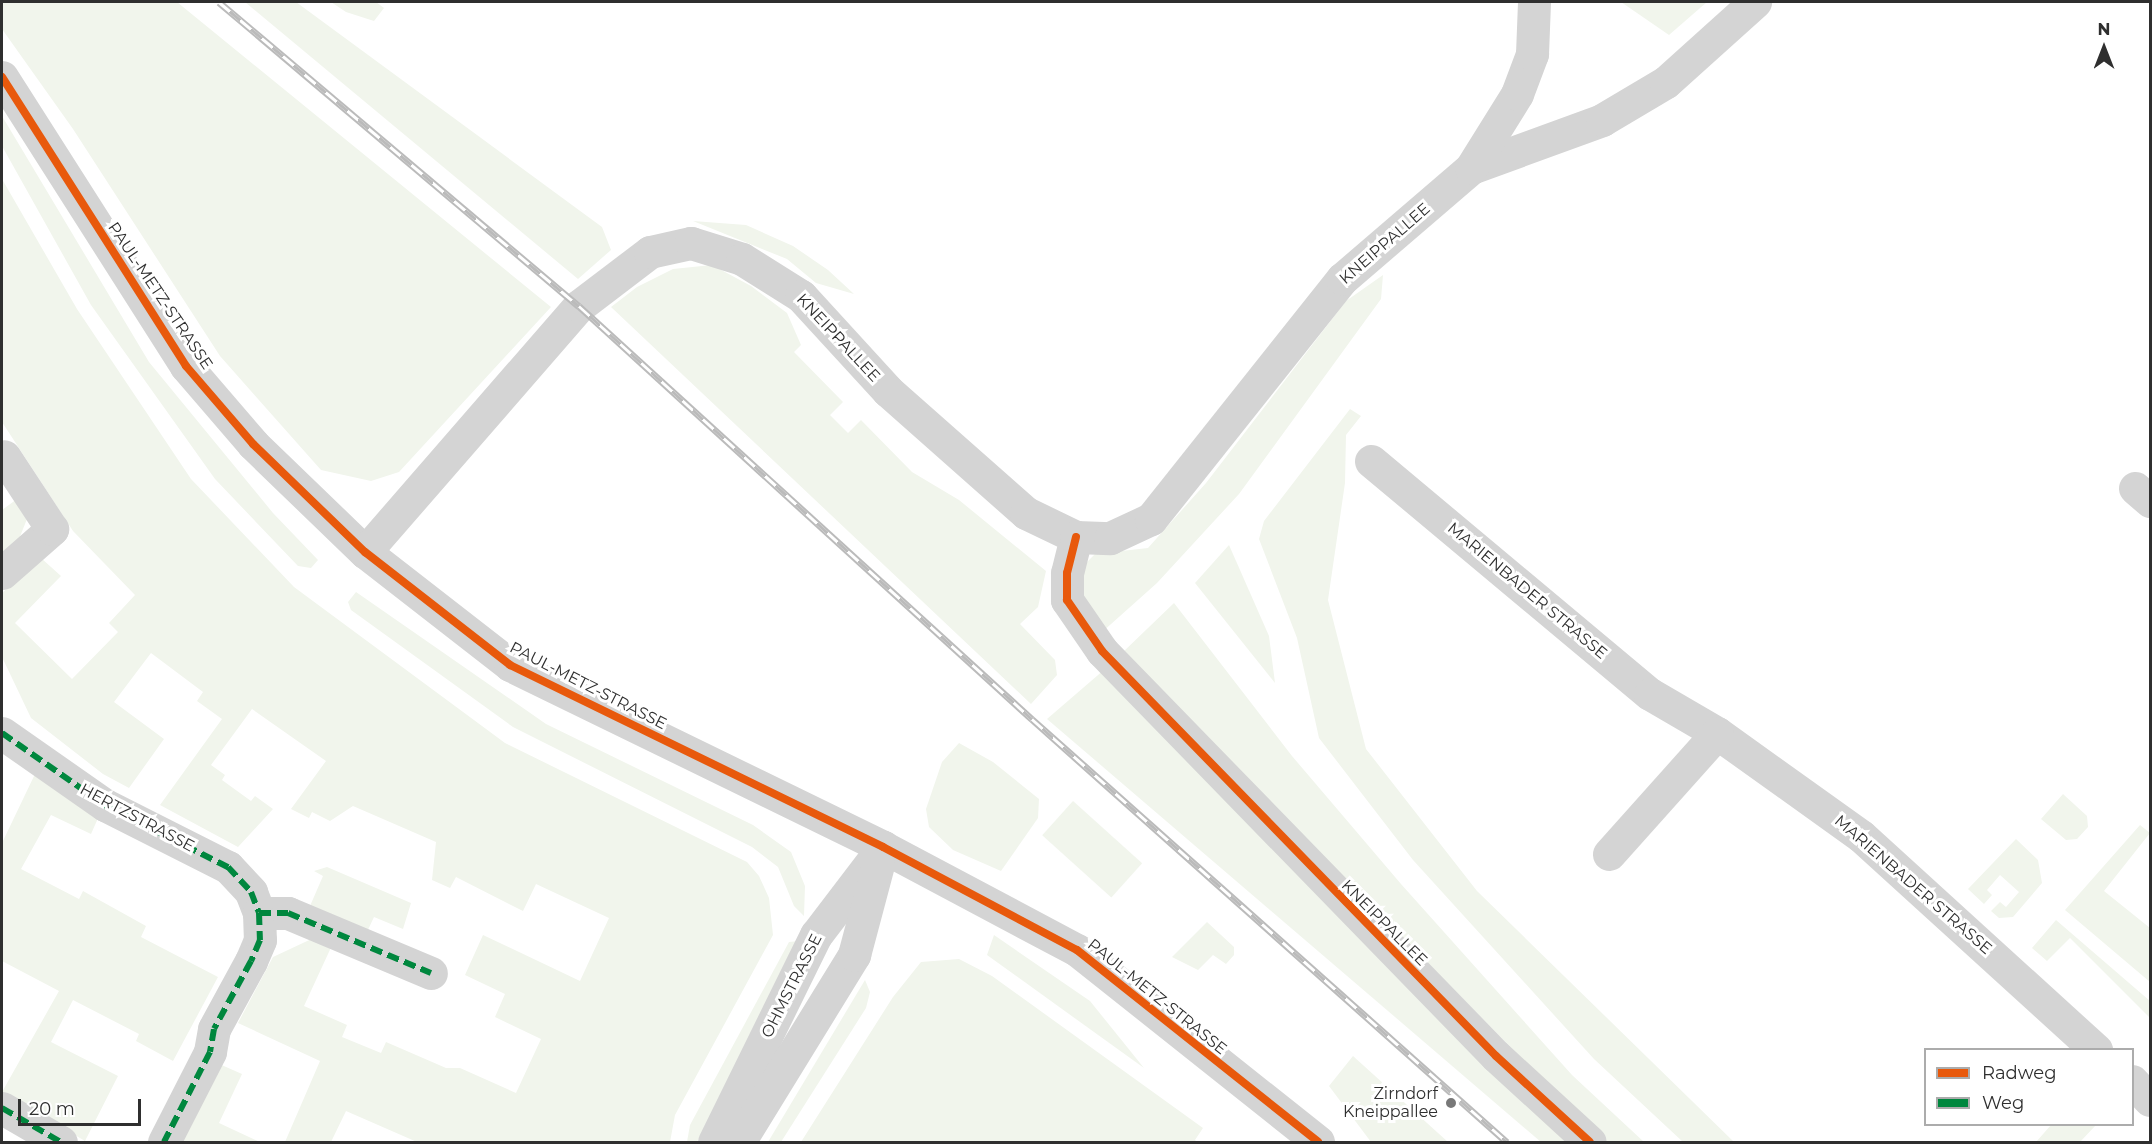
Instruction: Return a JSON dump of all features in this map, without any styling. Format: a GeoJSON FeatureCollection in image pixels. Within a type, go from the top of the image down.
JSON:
{"type":"FeatureCollection","features":[{"type":"Feature","properties":{"kind":"street","name":"KNEIPPALLEE"},"geometry":{"type":"LineString","coordinates":[[365,552],[579,306],[650,252],[691,243],[742,259],[801,296],[888,391],[972,468],[1026,513],[1076,537],[1110,538],[1150,519],[1342,279],[1471,168],[1517,93],[1528,64],[1536,22],[1534,2]]}},
{"type":"Feature","properties":{"kind":"street"},"geometry":{"type":"LineString","coordinates":[[1471,168],[1602,120],[1666,82],[1755,2]]}},
{"type":"Feature","properties":{"kind":"street","name":"PAUL-METZ-STRASSE"},"geometry":{"type":"LineString","coordinates":[[2,77],[186,366],[253,444],[365,552],[510,665],[883,847],[1077,950],[1318,1143]]}},
{"type":"Feature","properties":{"kind":"street"},"geometry":{"type":"LineString","coordinates":[[2,573],[52,529],[4,456]]}},
{"type":"Feature","properties":{"kind":"street","name":"MARIENBADER STRASSE"},"geometry":{"type":"LineString","coordinates":[[1371,461],[1650,694],[1717,733],[1861,836],[2094,1048]]}},
{"type":"Feature","properties":{"kind":"street","name":"KNEIPPALLEE"},"geometry":{"type":"LineString","coordinates":[[1076,537],[1067,573],[1067,600],[1102,651],[1496,1056],[1590,1143]]}},
{"type":"Feature","properties":{"kind":"street","name":"HERTZSTRASSE"},"geometry":{"type":"LineString","coordinates":[[2,733],[105,805],[228,867],[250,892],[259,913],[260,940],[214,1029],[210,1052],[164,1143]]}},
{"type":"Feature","properties":{"kind":"street"},"geometry":{"type":"LineString","coordinates":[[1609,854],[1717,733]]}},
{"type":"Feature","properties":{"kind":"street","name":"OHMSTRASSE"},"geometry":{"type":"LineString","coordinates":[[714,1143],[816,935],[883,847]]}},
{"type":"Feature","properties":{"kind":"street","name":"OHMSTRASSE"},"geometry":{"type":"LineString","coordinates":[[739,1143],[854,955],[883,847]]}},
{"type":"Feature","properties":{"kind":"street"},"geometry":{"type":"LineString","coordinates":[[259,913],[288,913],[431,973]]}},
{"type":"Feature","properties":{"kind":"street"},"geometry":{"type":"LineString","coordinates":[[2134,1082],[2151,1100]]}},
{"type":"Feature","properties":{"kind":"street"},"geometry":{"type":"LineString","coordinates":[[2,1108],[61,1143]]}},
{"type":"Feature","properties":{"kind":"shaded area"},"geometry":{"type":"Polygon","coordinates":[[[2,2],[177,2],[551,307],[399,472],[371,481],[321,470],[220,356],[73,129],[2,29],[2,2]]]}},
{"type":"Feature","properties":{"kind":"shaded area"},"geometry":{"type":"Polygon","coordinates":[[[245,2],[296,2],[602,227],[611,250],[578,279],[245,2]]]}},
{"type":"Feature","properties":{"kind":"shaded area"},"geometry":{"type":"Polygon","coordinates":[[[331,2],[376,2],[384,8],[374,21],[346,12],[331,2]]]}},
{"type":"Feature","properties":{"kind":"shaded area"},"geometry":{"type":"Polygon","coordinates":[[[1621,2],[1707,2],[1669,35],[1621,2]]]}},
{"type":"Feature","properties":{"kind":"shaded area"},"geometry":{"type":"Polygon","coordinates":[[[2,116],[149,362],[273,513],[318,560],[311,568],[298,566],[215,479],[91,305],[2,146],[2,116]]]}},
{"type":"Feature","properties":{"kind":"shaded area"},"geometry":{"type":"Polygon","coordinates":[[[2,179],[77,309],[191,479],[294,587],[505,743],[747,862],[759,876],[769,898],[773,935],[675,1115],[670,1142],[417,1142],[346,1111],[331,1142],[285,1142],[320,1061],[238,1023],[273,957],[320,935],[334,941],[304,1006],[347,1025],[342,1037],[381,1053],[386,1042],[446,1068],[460,1068],[516,1093],[541,1039],[495,1017],[505,994],[465,975],[483,935],[580,981],[609,918],[536,884],[523,911],[456,877],[450,888],[432,880],[436,842],[353,806],[330,821],[312,812],[309,818],[291,809],[326,761],[252,709],[211,765],[225,775],[222,780],[251,801],[255,796],[273,809],[238,847],[160,805],[222,719],[197,701],[203,692],[151,653],[114,702],[164,739],[129,788],[103,774],[31,718],[2,657],[2,593],[41,558],[61,576],[15,623],[72,679],[118,632],[109,623],[135,595],[73,531],[2,422],[2,179]]]}},
{"type":"Feature","properties":{"kind":"shaded area"},"geometry":{"type":"Polygon","coordinates":[[[693,221],[746,225],[793,246],[828,270],[854,294],[816,283],[787,259],[693,221]]]}},
{"type":"Feature","properties":{"kind":"shaded area"},"geometry":{"type":"Polygon","coordinates":[[[712,265],[751,286],[787,313],[801,345],[794,352],[843,402],[830,415],[848,433],[861,420],[912,472],[959,500],[1046,571],[1038,607],[1020,624],[1055,660],[1057,675],[1031,704],[611,307],[637,287],[673,269],[712,265]]]}},
{"type":"Feature","properties":{"kind":"shaded area"},"geometry":{"type":"Polygon","coordinates":[[[1383,275],[1381,299],[1239,494],[1157,583],[1101,633],[1079,594],[1086,563],[1095,554],[1148,548],[1206,483],[1346,301],[1383,275]]]}},
{"type":"Feature","properties":{"kind":"shaded area"},"geometry":{"type":"Polygon","coordinates":[[[1350,409],[1361,416],[1346,435],[1345,483],[1328,600],[1366,749],[1477,891],[1734,1142],[1683,1142],[1594,1059],[1413,860],[1319,738],[1297,638],[1259,539],[1264,521],[1350,409]]]}},
{"type":"Feature","properties":{"kind":"shaded area"},"geometry":{"type":"Polygon","coordinates":[[[17,499],[29,514],[19,539],[2,553],[2,510],[17,499]]]}},
{"type":"Feature","properties":{"kind":"shaded area"},"geometry":{"type":"Polygon","coordinates":[[[1229,545],[1269,636],[1275,683],[1195,583],[1229,545]]]}},
{"type":"Feature","properties":{"kind":"shaded area"},"geometry":{"type":"Polygon","coordinates":[[[356,592],[546,724],[753,825],[791,852],[805,886],[804,916],[794,906],[778,867],[752,847],[513,727],[351,610],[348,602],[356,592]]]}},
{"type":"Feature","properties":{"kind":"shaded area"},"geometry":{"type":"Polygon","coordinates":[[[1174,603],[1292,756],[1401,884],[1572,1075],[1644,1142],[1604,1142],[1122,653],[1174,603]]]}},
{"type":"Feature","properties":{"kind":"shaded area"},"geometry":{"type":"Polygon","coordinates":[[[1105,669],[1577,1142],[1541,1142],[1047,719],[1105,669]]]}},
{"type":"Feature","properties":{"kind":"shaded area"},"geometry":{"type":"Polygon","coordinates":[[[959,743],[993,762],[1039,799],[1038,818],[1001,871],[953,850],[929,827],[926,809],[942,762],[959,743]]]}},
{"type":"Feature","properties":{"kind":"shaded area"},"geometry":{"type":"Polygon","coordinates":[[[35,774],[99,816],[91,834],[51,815],[21,869],[79,899],[83,891],[146,926],[141,937],[218,977],[173,1061],[136,1041],[139,1034],[73,1000],[51,1042],[118,1076],[85,1141],[2,1092],[59,991],[2,961],[2,843],[35,774]]]}},
{"type":"Feature","properties":{"kind":"shaded area"},"geometry":{"type":"Polygon","coordinates":[[[2063,794],[2087,816],[2088,827],[2077,839],[2066,840],[2041,819],[2063,794]]]}},
{"type":"Feature","properties":{"kind":"shaded area"},"geometry":{"type":"Polygon","coordinates":[[[1073,801],[1142,863],[1111,897],[1042,835],[1073,801]]]}},
{"type":"Feature","properties":{"kind":"shaded area"},"geometry":{"type":"Polygon","coordinates":[[[2140,825],[2150,833],[2104,891],[2150,928],[2150,982],[2065,910],[2140,825]]]}},
{"type":"Feature","properties":{"kind":"shaded area"},"geometry":{"type":"Polygon","coordinates":[[[2016,839],[2038,860],[2042,883],[2013,917],[1999,918],[1991,911],[2000,902],[2006,907],[2019,892],[2000,875],[1987,890],[1992,895],[1984,904],[1968,889],[2016,839]]]}},
{"type":"Feature","properties":{"kind":"shaded area"},"geometry":{"type":"Polygon","coordinates":[[[327,867],[411,903],[403,929],[374,917],[367,932],[310,906],[323,876],[314,871],[327,867]]]}},
{"type":"Feature","properties":{"kind":"shaded area"},"geometry":{"type":"Polygon","coordinates":[[[2056,920],[2150,1001],[2150,1018],[2070,938],[2047,961],[2032,948],[2056,920]]]}},
{"type":"Feature","properties":{"kind":"shaded area"},"geometry":{"type":"Polygon","coordinates":[[[1207,922],[1234,947],[1234,955],[1226,964],[1213,955],[1198,970],[1172,957],[1207,922]]]}},
{"type":"Feature","properties":{"kind":"shaded area"},"geometry":{"type":"Polygon","coordinates":[[[994,935],[1090,1001],[1144,1068],[987,955],[994,935]]]}},
{"type":"Feature","properties":{"kind":"shaded area"},"geometry":{"type":"Polygon","coordinates":[[[799,941],[697,1142],[687,1142],[690,1125],[789,942],[799,941]]]}},
{"type":"Feature","properties":{"kind":"shaded area"},"geometry":{"type":"Polygon","coordinates":[[[959,959],[992,976],[1203,1128],[1195,1140],[1197,1142],[801,1142],[893,997],[921,962],[959,959]]]}},
{"type":"Feature","properties":{"kind":"shaded area"},"geometry":{"type":"Polygon","coordinates":[[[865,980],[870,992],[866,1008],[781,1142],[768,1142],[865,980]]]}},
{"type":"Feature","properties":{"kind":"shaded area"},"geometry":{"type":"Polygon","coordinates":[[[1353,1056],[1448,1142],[1371,1142],[1329,1086],[1353,1056]]]}},
{"type":"Feature","properties":{"kind":"shaded area"},"geometry":{"type":"Polygon","coordinates":[[[217,1063],[242,1074],[219,1123],[260,1142],[176,1142],[217,1063]]]}},
{"type":"Feature","properties":{"kind":"shaded area"},"geometry":{"type":"Polygon","coordinates":[[[2050,1126],[2095,1126],[2080,1142],[2036,1142],[2050,1126]]]}},
{"type":"Feature","properties":{"kind":"railway"},"geometry":{"type":"LineString","coordinates":[[219,2],[579,306],[1032,719],[1507,1142]]}},
{"type":"Feature","properties":{"kind":"marked path"},"geometry":{"type":"LineString","coordinates":[[2,733],[105,805],[228,867],[251,892],[259,913],[260,940],[214,1029],[210,1052],[164,1142]]}},
{"type":"Feature","properties":{"kind":"marked path"},"geometry":{"type":"LineString","coordinates":[[259,913],[288,913],[431,973]]}},
{"type":"Feature","properties":{"kind":"marked path"},"geometry":{"type":"LineString","coordinates":[[2,1108],[61,1142]]}},
{"type":"Feature","properties":{"kind":"cycle path"},"geometry":{"type":"LineString","coordinates":[[2,77],[186,366],[253,444],[365,552],[510,665],[883,847],[1077,950],[1318,1142]]}},
{"type":"Feature","properties":{"kind":"cycle path"},"geometry":{"type":"LineString","coordinates":[[1076,537],[1067,573],[1067,600],[1102,651],[1496,1056],[1590,1142]]}},
{"type":"Feature","properties":{"kind":"place","name":"Zirndorf Kneippallee"},"geometry":{"type":"Point","coordinates":[1451,1103]}}]}
